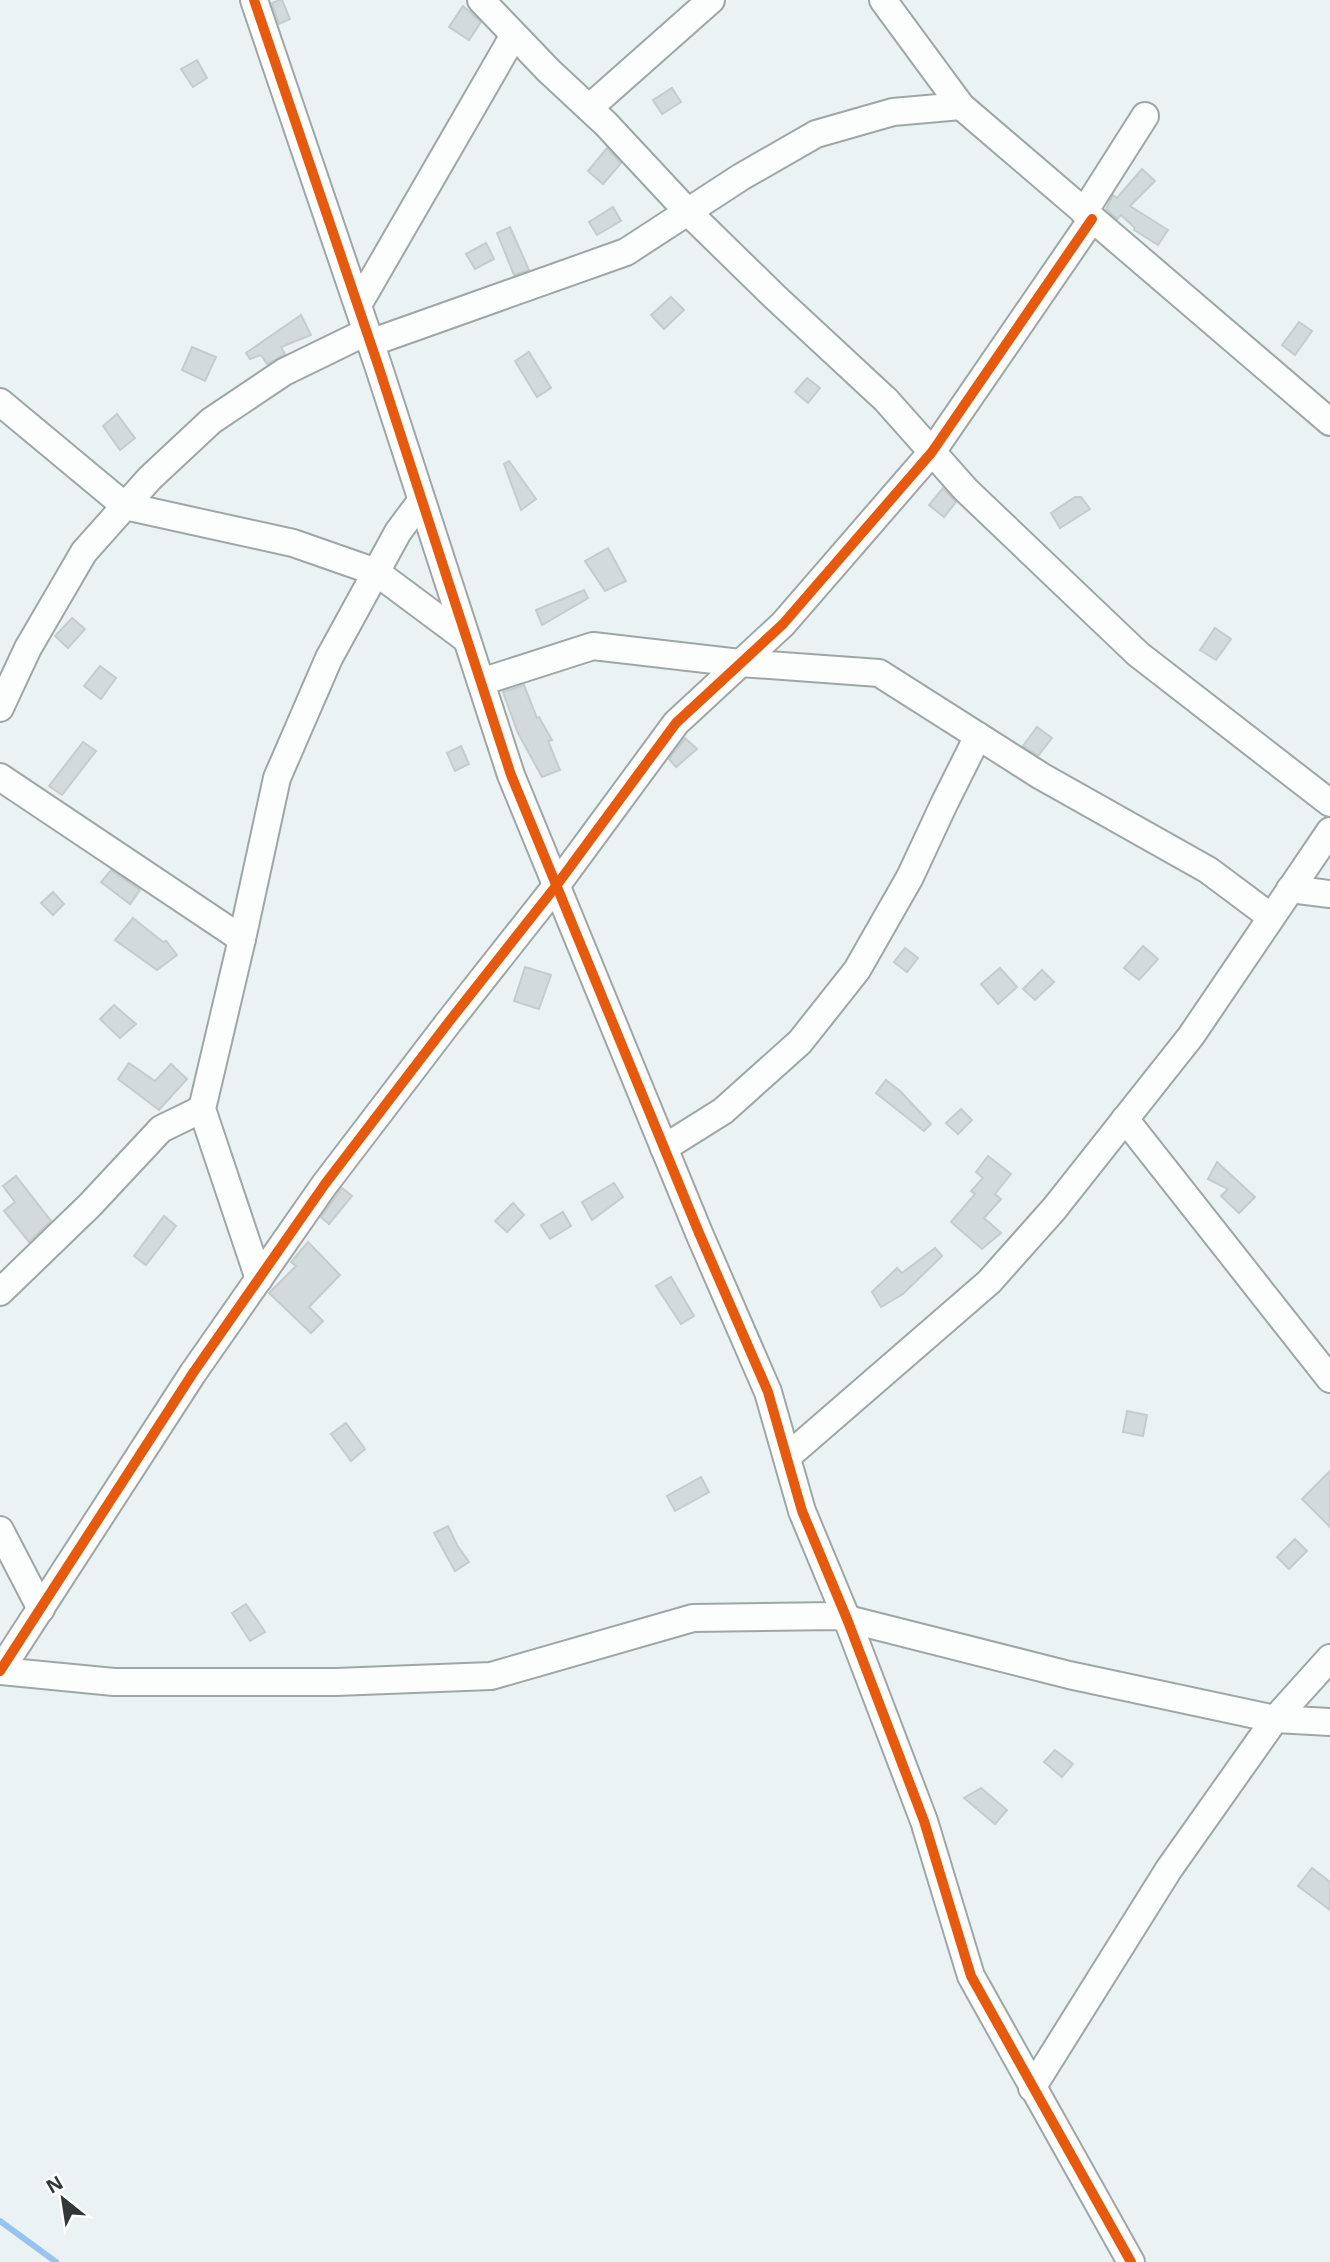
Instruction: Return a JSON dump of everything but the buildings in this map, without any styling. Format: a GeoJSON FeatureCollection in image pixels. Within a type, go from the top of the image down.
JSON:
{"type":"FeatureCollection","features":[{"type":"Feature","properties":{"kind":"street"},"geometry":{"type":"LineString","coordinates":[[254,0],[358,305],[511,775],[664,1148],[768,1392],[802,1511],[847,1619],[924,1821],[971,1976],[1130,2262]]}},
{"type":"Feature","properties":{"kind":"street"},"geometry":{"type":"LineString","coordinates":[[481,0],[775,298],[886,400],[966,490],[1138,654],[1330,803]]}},
{"type":"Feature","properties":{"kind":"street"},"geometry":{"type":"LineString","coordinates":[[589,108],[710,0]]}},
{"type":"Feature","properties":{"kind":"street"},"geometry":{"type":"LineString","coordinates":[[884,0],[961,106],[1330,422]]}},
{"type":"Feature","properties":{"kind":"street"},"geometry":{"type":"LineString","coordinates":[[358,305],[514,35]]}},
{"type":"Feature","properties":{"kind":"street"},"geometry":{"type":"LineString","coordinates":[[0,708],[28,648],[84,552],[150,478],[211,421],[284,372],[368,337],[626,252],[741,177],[816,134],[893,112],[961,106]]}},
{"type":"Feature","properties":{"kind":"street"},"geometry":{"type":"LineString","coordinates":[[1145,116],[1088,216],[932,453],[783,624],[676,723],[556,886],[333,1173],[193,1373],[0,1671],[114,1682],[336,1682],[491,1676],[693,1618],[836,1616],[1069,1675],[1275,1719],[1330,1722]]}},
{"type":"Feature","properties":{"kind":"street"},"geometry":{"type":"LineString","coordinates":[[0,402],[125,506],[293,543],[376,572],[466,639]]}},
{"type":"Feature","properties":{"kind":"street"},"geometry":{"type":"LineString","coordinates":[[259,1279],[202,1110],[277,778],[329,658],[398,531],[421,502]]}},
{"type":"Feature","properties":{"kind":"street"},"geometry":{"type":"LineString","coordinates":[[481,682],[593,646],[740,663],[879,673],[1041,776],[1208,870],[1271,917]]}},
{"type":"Feature","properties":{"kind":"street"},"geometry":{"type":"LineString","coordinates":[[664,1148],[723,1111],[800,1042],[857,970],[910,877],[978,736]]}},
{"type":"Feature","properties":{"kind":"street"},"geometry":{"type":"LineString","coordinates":[[0,777],[242,939]]}},
{"type":"Feature","properties":{"kind":"street"},"geometry":{"type":"LineString","coordinates":[[787,1457],[989,1282],[1054,1209],[1191,1036],[1330,831]]}},
{"type":"Feature","properties":{"kind":"street"},"geometry":{"type":"LineString","coordinates":[[1290,889],[1330,894]]}},
{"type":"Feature","properties":{"kind":"street"},"geometry":{"type":"LineString","coordinates":[[0,1292],[90,1205],[161,1129],[202,1110]]}},
{"type":"Feature","properties":{"kind":"street"},"geometry":{"type":"LineString","coordinates":[[1125,1119],[1330,1379]]}},
{"type":"Feature","properties":{"kind":"street"},"geometry":{"type":"LineString","coordinates":[[0,1530],[41,1609]]}},
{"type":"Feature","properties":{"kind":"street"},"geometry":{"type":"LineString","coordinates":[[1032,2088],[1169,1870],[1275,1719],[1330,1658]]}},
{"type":"Feature","properties":{"kind":"waterway"},"geometry":{"type":"LineString","coordinates":[[0,2221],[56,2262]]}},
{"type":"Feature","properties":{"kind":"cycle path"},"geometry":{"type":"LineString","coordinates":[[254,0],[378,365],[511,775],[699,1233],[768,1392],[802,1511],[847,1619],[924,1821],[971,1976],[1131,2262]]}},
{"type":"Feature","properties":{"kind":"cycle path"},"geometry":{"type":"LineString","coordinates":[[0,1671],[193,1373],[325,1184],[556,886],[676,723],[783,624],[932,452],[1092,219]]}}]}
